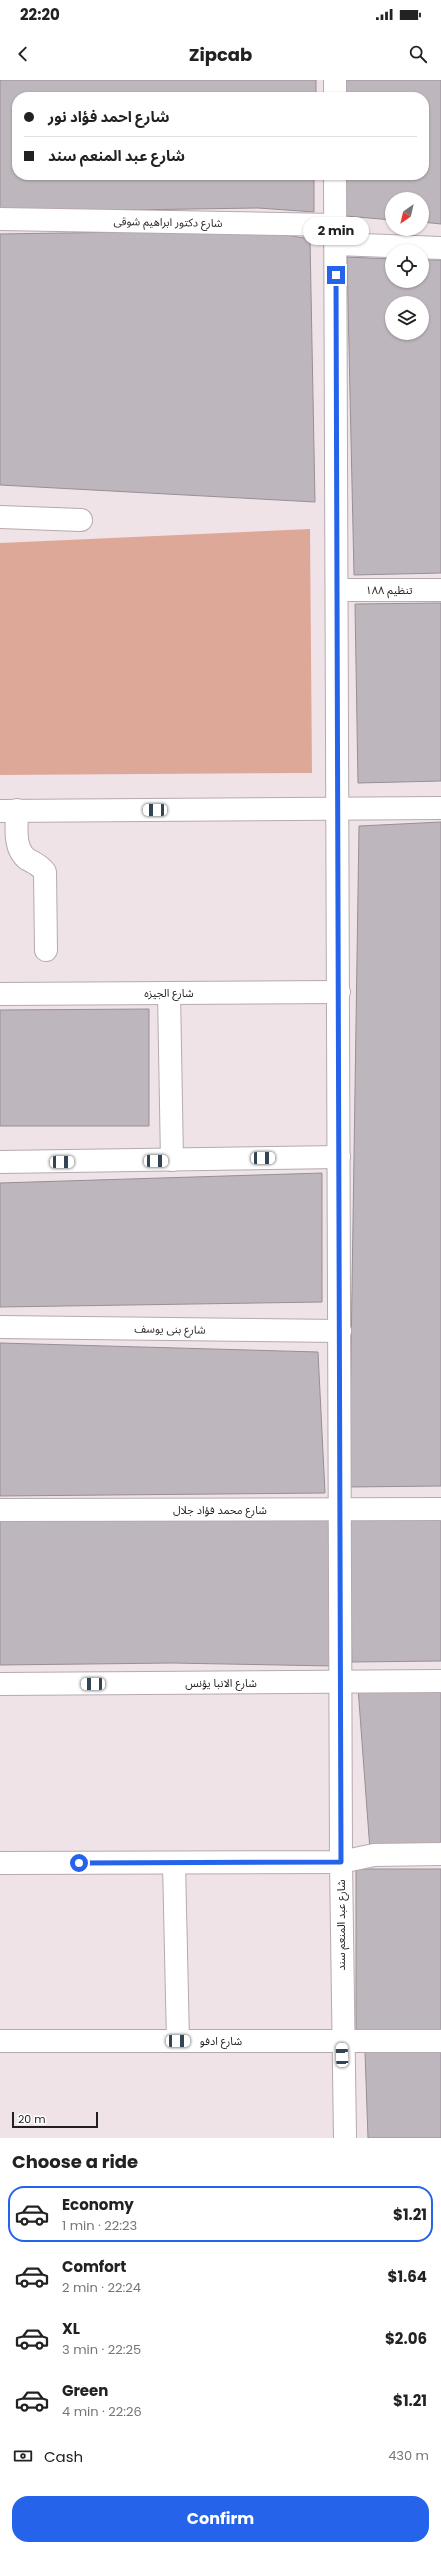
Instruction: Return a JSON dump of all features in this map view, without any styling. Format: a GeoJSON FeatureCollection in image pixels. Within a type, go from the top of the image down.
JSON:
{"type":"FeatureCollection","features":[{"type":"Feature","properties":{"kind":"street"},"geometry":{"type":"LineString","coordinates":[[335,80],[335,92]]}},
{"type":"Feature","properties":{"kind":"street","name":"شارع عبد المنعم سند"},"geometry":{"type":"LineString","coordinates":[[336,180],[341,1862],[342,2041],[345,2138]]}},
{"type":"Feature","properties":{"kind":"street","name":"شارع دكتور ابراهيم شوقى"},"geometry":{"type":"LineString","coordinates":[[0,219],[336,234],[441,248]]}},
{"type":"Feature","properties":{"kind":"street"},"geometry":{"type":"LineString","coordinates":[[0,517],[81,520]]}},
{"type":"Feature","properties":{"kind":"street","name":"تنظيم ١٨٨"},"geometry":{"type":"LineString","coordinates":[[337,590],[441,590]]}},
{"type":"Feature","properties":{"kind":"street"},"geometry":{"type":"LineString","coordinates":[[46,950],[45,872],[38,864],[28,859],[20,849],[9,810],[441,808]]}},
{"type":"Feature","properties":{"kind":"street","name":"شارع الجيزه"},"geometry":{"type":"LineString","coordinates":[[0,994],[339,992]]}},
{"type":"Feature","properties":{"kind":"street"},"geometry":{"type":"LineString","coordinates":[[169,993],[172,1160]]}},
{"type":"Feature","properties":{"kind":"street"},"geometry":{"type":"LineString","coordinates":[[0,1162],[339,1157]]}},
{"type":"Feature","properties":{"kind":"street","name":"شارع بنى يوسف"},"geometry":{"type":"LineString","coordinates":[[0,1327],[340,1331]]}},
{"type":"Feature","properties":{"kind":"street","name":"شارع محمد فؤاد جلال"},"geometry":{"type":"LineString","coordinates":[[0,1510],[441,1509]]}},
{"type":"Feature","properties":{"kind":"street","name":"شارع الانبا يؤنس"},"geometry":{"type":"LineString","coordinates":[[0,1684],[441,1681]]}},
{"type":"Feature","properties":{"kind":"street"},"geometry":{"type":"LineString","coordinates":[[0,1863],[341,1862],[374,1855],[441,1854]]}},
{"type":"Feature","properties":{"kind":"street"},"geometry":{"type":"LineString","coordinates":[[174,1863],[178,2041]]}},
{"type":"Feature","properties":{"kind":"street","name":"شارع ادفو"},"geometry":{"type":"LineString","coordinates":[[0,2041],[441,2041]]}},
{"type":"Feature","properties":{"kind":"shaded area"},"geometry":{"type":"Polygon","coordinates":[[[310,529],[312,773],[0,775],[0,543],[310,529]]]}},
{"type":"Feature","properties":{"kind":"building"},"geometry":{"type":"Polygon","coordinates":[[[0,80],[316,80],[316,92],[12,92],[12,180],[314,180],[314,212],[258,208],[0,212],[0,80]]]}},
{"type":"Feature","properties":{"kind":"building"},"geometry":{"type":"Polygon","coordinates":[[[346,80],[441,80],[441,224],[429,223],[429,192],[385,192],[385,219],[346,216],[346,180],[429,180],[429,92],[346,92],[346,80]]]}},
{"type":"Feature","properties":{"kind":"building"},"geometry":{"type":"Polygon","coordinates":[[[256,230],[310,239],[315,502],[0,485],[0,234],[256,230]]]}},
{"type":"Feature","properties":{"kind":"building"},"geometry":{"type":"Polygon","coordinates":[[[347,257],[385,259],[385,288],[429,288],[429,260],[441,260],[441,573],[354,575],[347,257]]]}},
{"type":"Feature","properties":{"kind":"building"},"geometry":{"type":"Polygon","coordinates":[[[441,603],[441,781],[358,783],[355,604],[441,603]]]}},
{"type":"Feature","properties":{"kind":"building"},"geometry":{"type":"Polygon","coordinates":[[[441,822],[441,1486],[349,1487],[359,826],[441,822]]]}},
{"type":"Feature","properties":{"kind":"building"},"geometry":{"type":"Polygon","coordinates":[[[149,1009],[149,1126],[0,1126],[0,1010],[149,1009]]]}},
{"type":"Feature","properties":{"kind":"building"},"geometry":{"type":"Polygon","coordinates":[[[322,1173],[322,1302],[0,1307],[0,1183],[322,1173]]]}},
{"type":"Feature","properties":{"kind":"building"},"geometry":{"type":"Polygon","coordinates":[[[0,1343],[318,1352],[325,1493],[0,1496],[0,1343]]]}},
{"type":"Feature","properties":{"kind":"building"},"geometry":{"type":"Polygon","coordinates":[[[441,1517],[441,1661],[352,1662],[348,1518],[441,1517]]]}},
{"type":"Feature","properties":{"kind":"building"},"geometry":{"type":"Polygon","coordinates":[[[329,1518],[333,1666],[172,1663],[0,1665],[0,1521],[329,1518]]]}},
{"type":"Feature","properties":{"kind":"building"},"geometry":{"type":"Polygon","coordinates":[[[358,1688],[441,1689],[441,1848],[370,1850],[358,1688]]]}},
{"type":"Feature","properties":{"kind":"building"},"geometry":{"type":"Polygon","coordinates":[[[356,1869],[441,1869],[441,2031],[356,2030],[356,1869]]]}},
{"type":"Feature","properties":{"kind":"building"},"geometry":{"type":"Polygon","coordinates":[[[365,2052],[441,2052],[441,2138],[368,2138],[365,2052]]]}},
{"type":"Feature","properties":{"kind":"route"},"geometry":{"type":"LineString","coordinates":[[79,1863],[341,1862],[336,275]]}}]}
